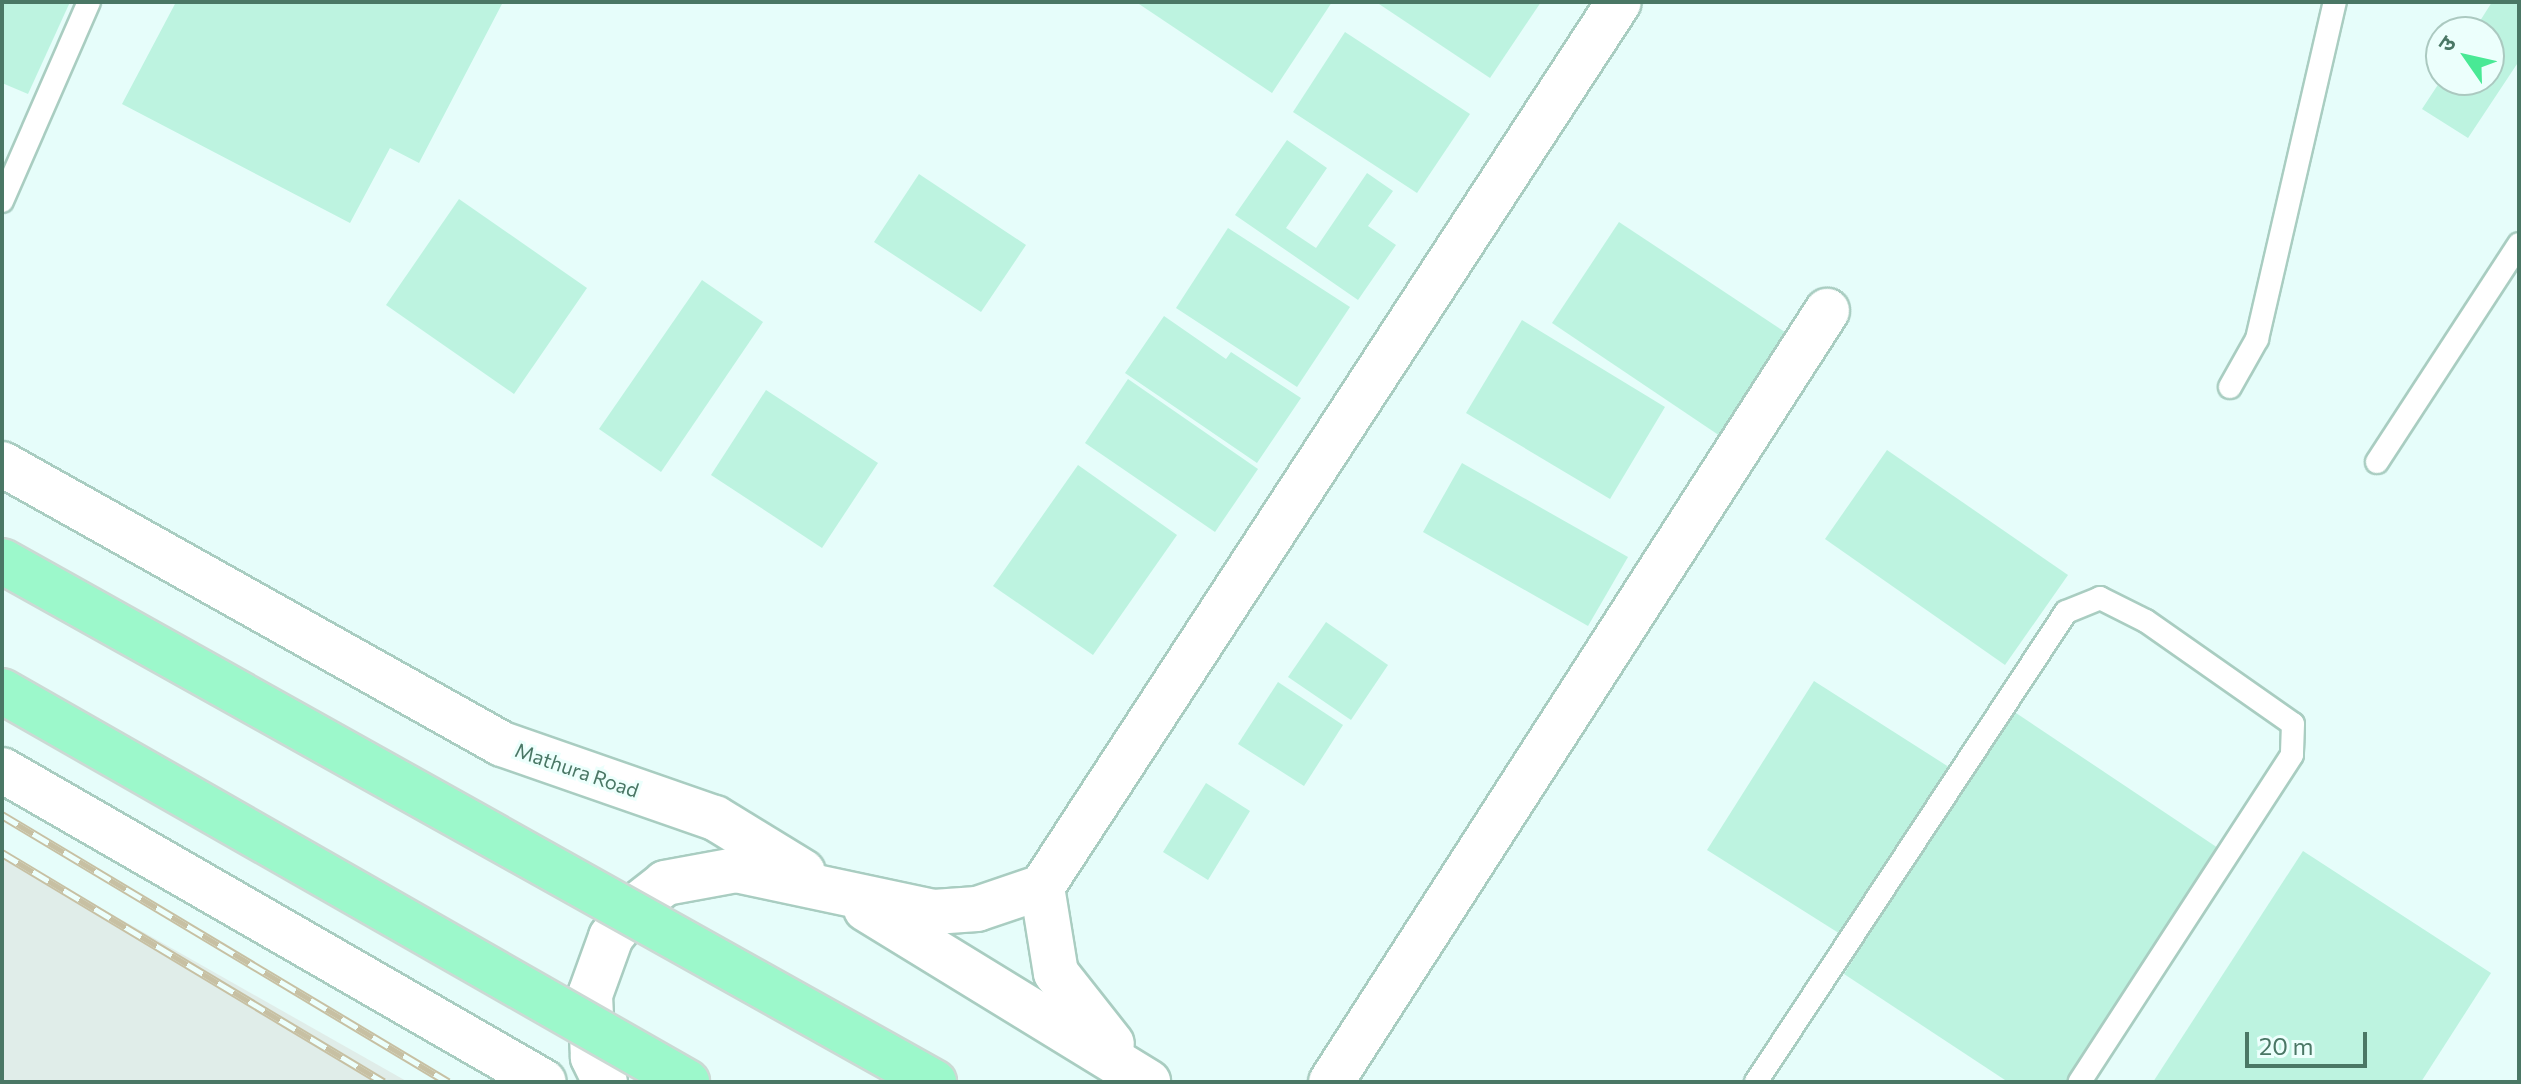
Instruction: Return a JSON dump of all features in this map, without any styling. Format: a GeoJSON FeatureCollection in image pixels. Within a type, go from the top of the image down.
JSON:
{"type":"FeatureCollection","features":[{"type":"Feature","properties":{"kind":"highway"},"geometry":{"type":"LineString","coordinates":[[2,561],[934,1082]]}},
{"type":"Feature","properties":{"kind":"highway"},"geometry":{"type":"LineString","coordinates":[[2,691],[687,1082]]}},
{"type":"Feature","properties":{"kind":"street"},"geometry":{"type":"LineString","coordinates":[[605,1082],[593,1057],[590,995],[611,937],[636,906],[665,883],[701,872],[736,870],[829,887],[934,912],[977,909],[1042,887],[1619,2]]}},
{"type":"Feature","properties":{"kind":"street"},"geometry":{"type":"LineString","coordinates":[[1331,1082],[1827,311]]}},
{"type":"Feature","properties":{"kind":"street","name":"Mathura Road"},"geometry":{"type":"LineString","coordinates":[[2,464],[502,744],[715,818],[1145,1081]]}},
{"type":"Feature","properties":{"kind":"street"},"geometry":{"type":"LineString","coordinates":[[2,770],[544,1082]]}},
{"type":"Feature","properties":{"kind":"street"},"geometry":{"type":"LineString","coordinates":[[1042,887],[1056,973],[1145,1081]]}},
{"type":"Feature","properties":{"kind":"lane"},"geometry":{"type":"LineString","coordinates":[[2,201],[89,2]]}},
{"type":"Feature","properties":{"kind":"lane"},"geometry":{"type":"LineString","coordinates":[[2230,387],[2257,339],[2335,2]]}},
{"type":"Feature","properties":{"kind":"lane"},"geometry":{"type":"LineString","coordinates":[[2377,462],[2519,244]]}},
{"type":"Feature","properties":{"kind":"lane"},"geometry":{"type":"LineString","coordinates":[[1756,1082],[2066,612],[2100,598],[2146,621],[2293,724],[2292,755],[2080,1082]]}},
{"type":"Feature","properties":{"kind":"shaded area"},"geometry":{"type":"Polygon","coordinates":[[[2,852],[408,1082],[2,1082],[2,852]]]}},
{"type":"Feature","properties":{"kind":"building"},"geometry":{"type":"Polygon","coordinates":[[[2,2],[70,2],[28,94],[2,83],[2,2]]]}},
{"type":"Feature","properties":{"kind":"building"},"geometry":{"type":"Polygon","coordinates":[[[176,2],[503,2],[419,163],[390,148],[350,223],[122,104],[176,2]]]}},
{"type":"Feature","properties":{"kind":"building"},"geometry":{"type":"Polygon","coordinates":[[[1136,2],[1332,2],[1272,93],[1136,2]]]}},
{"type":"Feature","properties":{"kind":"building"},"geometry":{"type":"Polygon","coordinates":[[[1376,2],[1541,2],[1490,78],[1376,2]]]}},
{"type":"Feature","properties":{"kind":"building"},"geometry":{"type":"Polygon","coordinates":[[[2492,2],[2519,2],[2519,61],[2505,82],[2505,16],[2483,16],[2492,2]]]}},
{"type":"Feature","properties":{"kind":"building"},"geometry":{"type":"Polygon","coordinates":[[[1345,32],[1470,114],[1417,193],[1293,112],[1345,32]]]}},
{"type":"Feature","properties":{"kind":"building"},"geometry":{"type":"Polygon","coordinates":[[[2431,96],[2496,96],[2468,138],[2422,109],[2431,96]]]}},
{"type":"Feature","properties":{"kind":"building"},"geometry":{"type":"Polygon","coordinates":[[[1287,140],[1327,168],[1286,228],[1316,248],[1367,173],[1393,191],[1368,226],[1396,245],[1358,300],[1235,215],[1287,140]]]}},
{"type":"Feature","properties":{"kind":"building"},"geometry":{"type":"Polygon","coordinates":[[[919,174],[1026,245],[981,312],[874,242],[919,174]]]}},
{"type":"Feature","properties":{"kind":"building"},"geometry":{"type":"Polygon","coordinates":[[[459,199],[587,288],[514,394],[386,305],[459,199]]]}},
{"type":"Feature","properties":{"kind":"building"},"geometry":{"type":"Polygon","coordinates":[[[1619,222],[1794,338],[1726,440],[1552,323],[1619,222]]]}},
{"type":"Feature","properties":{"kind":"building"},"geometry":{"type":"Polygon","coordinates":[[[1228,228],[1350,307],[1297,387],[1176,308],[1228,228]]]}},
{"type":"Feature","properties":{"kind":"building"},"geometry":{"type":"Polygon","coordinates":[[[702,280],[763,322],[661,472],[599,429],[702,280]]]}},
{"type":"Feature","properties":{"kind":"building"},"geometry":{"type":"Polygon","coordinates":[[[1164,316],[1226,359],[1231,352],[1301,398],[1257,463],[1125,373],[1164,316]]]}},
{"type":"Feature","properties":{"kind":"building"},"geometry":{"type":"Polygon","coordinates":[[[1522,320],[1665,407],[1610,499],[1466,413],[1522,320]]]}},
{"type":"Feature","properties":{"kind":"building"},"geometry":{"type":"Polygon","coordinates":[[[1128,379],[1258,469],[1215,532],[1085,443],[1128,379]]]}},
{"type":"Feature","properties":{"kind":"building"},"geometry":{"type":"Polygon","coordinates":[[[766,390],[878,463],[822,548],[711,475],[766,390]]]}},
{"type":"Feature","properties":{"kind":"building"},"geometry":{"type":"Polygon","coordinates":[[[1887,450],[2068,575],[2005,665],[1825,539],[1887,450]]]}},
{"type":"Feature","properties":{"kind":"building"},"geometry":{"type":"Polygon","coordinates":[[[1462,463],[1628,557],[1588,626],[1423,532],[1462,463]]]}},
{"type":"Feature","properties":{"kind":"building"},"geometry":{"type":"Polygon","coordinates":[[[1078,465],[1177,535],[1093,655],[993,586],[1078,465]]]}},
{"type":"Feature","properties":{"kind":"building"},"geometry":{"type":"Polygon","coordinates":[[[1326,622],[1388,665],[1351,720],[1288,677],[1326,622]]]}},
{"type":"Feature","properties":{"kind":"building"},"geometry":{"type":"Polygon","coordinates":[[[1814,681],[1952,769],[1845,937],[1707,850],[1814,681]]]}},
{"type":"Feature","properties":{"kind":"building"},"geometry":{"type":"Polygon","coordinates":[[[1278,682],[1343,725],[1304,786],[1238,744],[1278,682]]]}},
{"type":"Feature","properties":{"kind":"building"},"geometry":{"type":"Polygon","coordinates":[[[2013,711],[2224,852],[2068,1082],[2008,1082],[1844,974],[2013,711]]]}},
{"type":"Feature","properties":{"kind":"building"},"geometry":{"type":"Polygon","coordinates":[[[1206,783],[1250,811],[1208,880],[1163,852],[1206,783]]]}},
{"type":"Feature","properties":{"kind":"building"},"geometry":{"type":"Polygon","coordinates":[[[2303,851],[2491,973],[2421,1082],[2153,1082],[2303,851]]]}},
{"type":"Feature","properties":{"kind":"railway"},"geometry":{"type":"LineString","coordinates":[[2,815],[448,1082]]}},
{"type":"Feature","properties":{"kind":"railway"},"geometry":{"type":"LineString","coordinates":[[2,853],[383,1082]]}}]}
